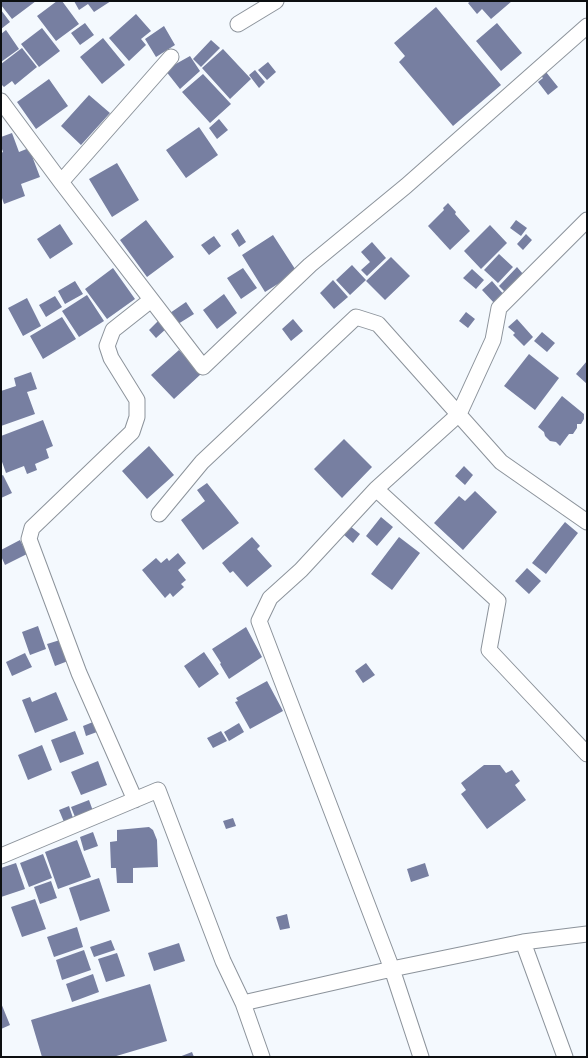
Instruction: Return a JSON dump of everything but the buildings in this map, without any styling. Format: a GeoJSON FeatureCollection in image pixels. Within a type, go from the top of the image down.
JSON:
{"type":"FeatureCollection","features":[{"type":"Feature","properties":{"kind":"street"},"geometry":{"type":"LineString","coordinates":[[238,24],[276,1]]}},
{"type":"Feature","properties":{"kind":"street"},"geometry":{"type":"LineString","coordinates":[[1,101],[61,182],[203,367],[310,265],[406,186],[587,26]]}},
{"type":"Feature","properties":{"kind":"street"},"geometry":{"type":"LineString","coordinates":[[61,182],[170,57]]}},
{"type":"Feature","properties":{"kind":"street"},"geometry":{"type":"LineString","coordinates":[[421,1057],[392,969],[259,621],[270,598],[301,570],[376,489],[459,414],[493,340],[499,308],[587,220]]}},
{"type":"Feature","properties":{"kind":"street"},"geometry":{"type":"LineString","coordinates":[[135,800],[79,672],[29,539],[32,528],[132,432],[137,418],[137,400],[111,358],[107,346],[113,330],[152,300]]}},
{"type":"Feature","properties":{"kind":"street"},"geometry":{"type":"LineString","coordinates":[[159,514],[202,462],[356,317],[378,324],[501,462],[587,522]]}},
{"type":"Feature","properties":{"kind":"street"},"geometry":{"type":"LineString","coordinates":[[376,489],[498,601],[489,650],[587,754]]}},
{"type":"Feature","properties":{"kind":"street"},"geometry":{"type":"LineString","coordinates":[[1,856],[158,790],[223,961],[243,1003],[262,1057]]}},
{"type":"Feature","properties":{"kind":"street"},"geometry":{"type":"LineString","coordinates":[[567,936],[587,924]]}},
{"type":"Feature","properties":{"kind":"street"},"geometry":{"type":"LineString","coordinates":[[243,1003],[392,969],[522,942],[587,934]]}},
{"type":"Feature","properties":{"kind":"street"},"geometry":{"type":"LineString","coordinates":[[522,942],[565,1057]]}}]}
